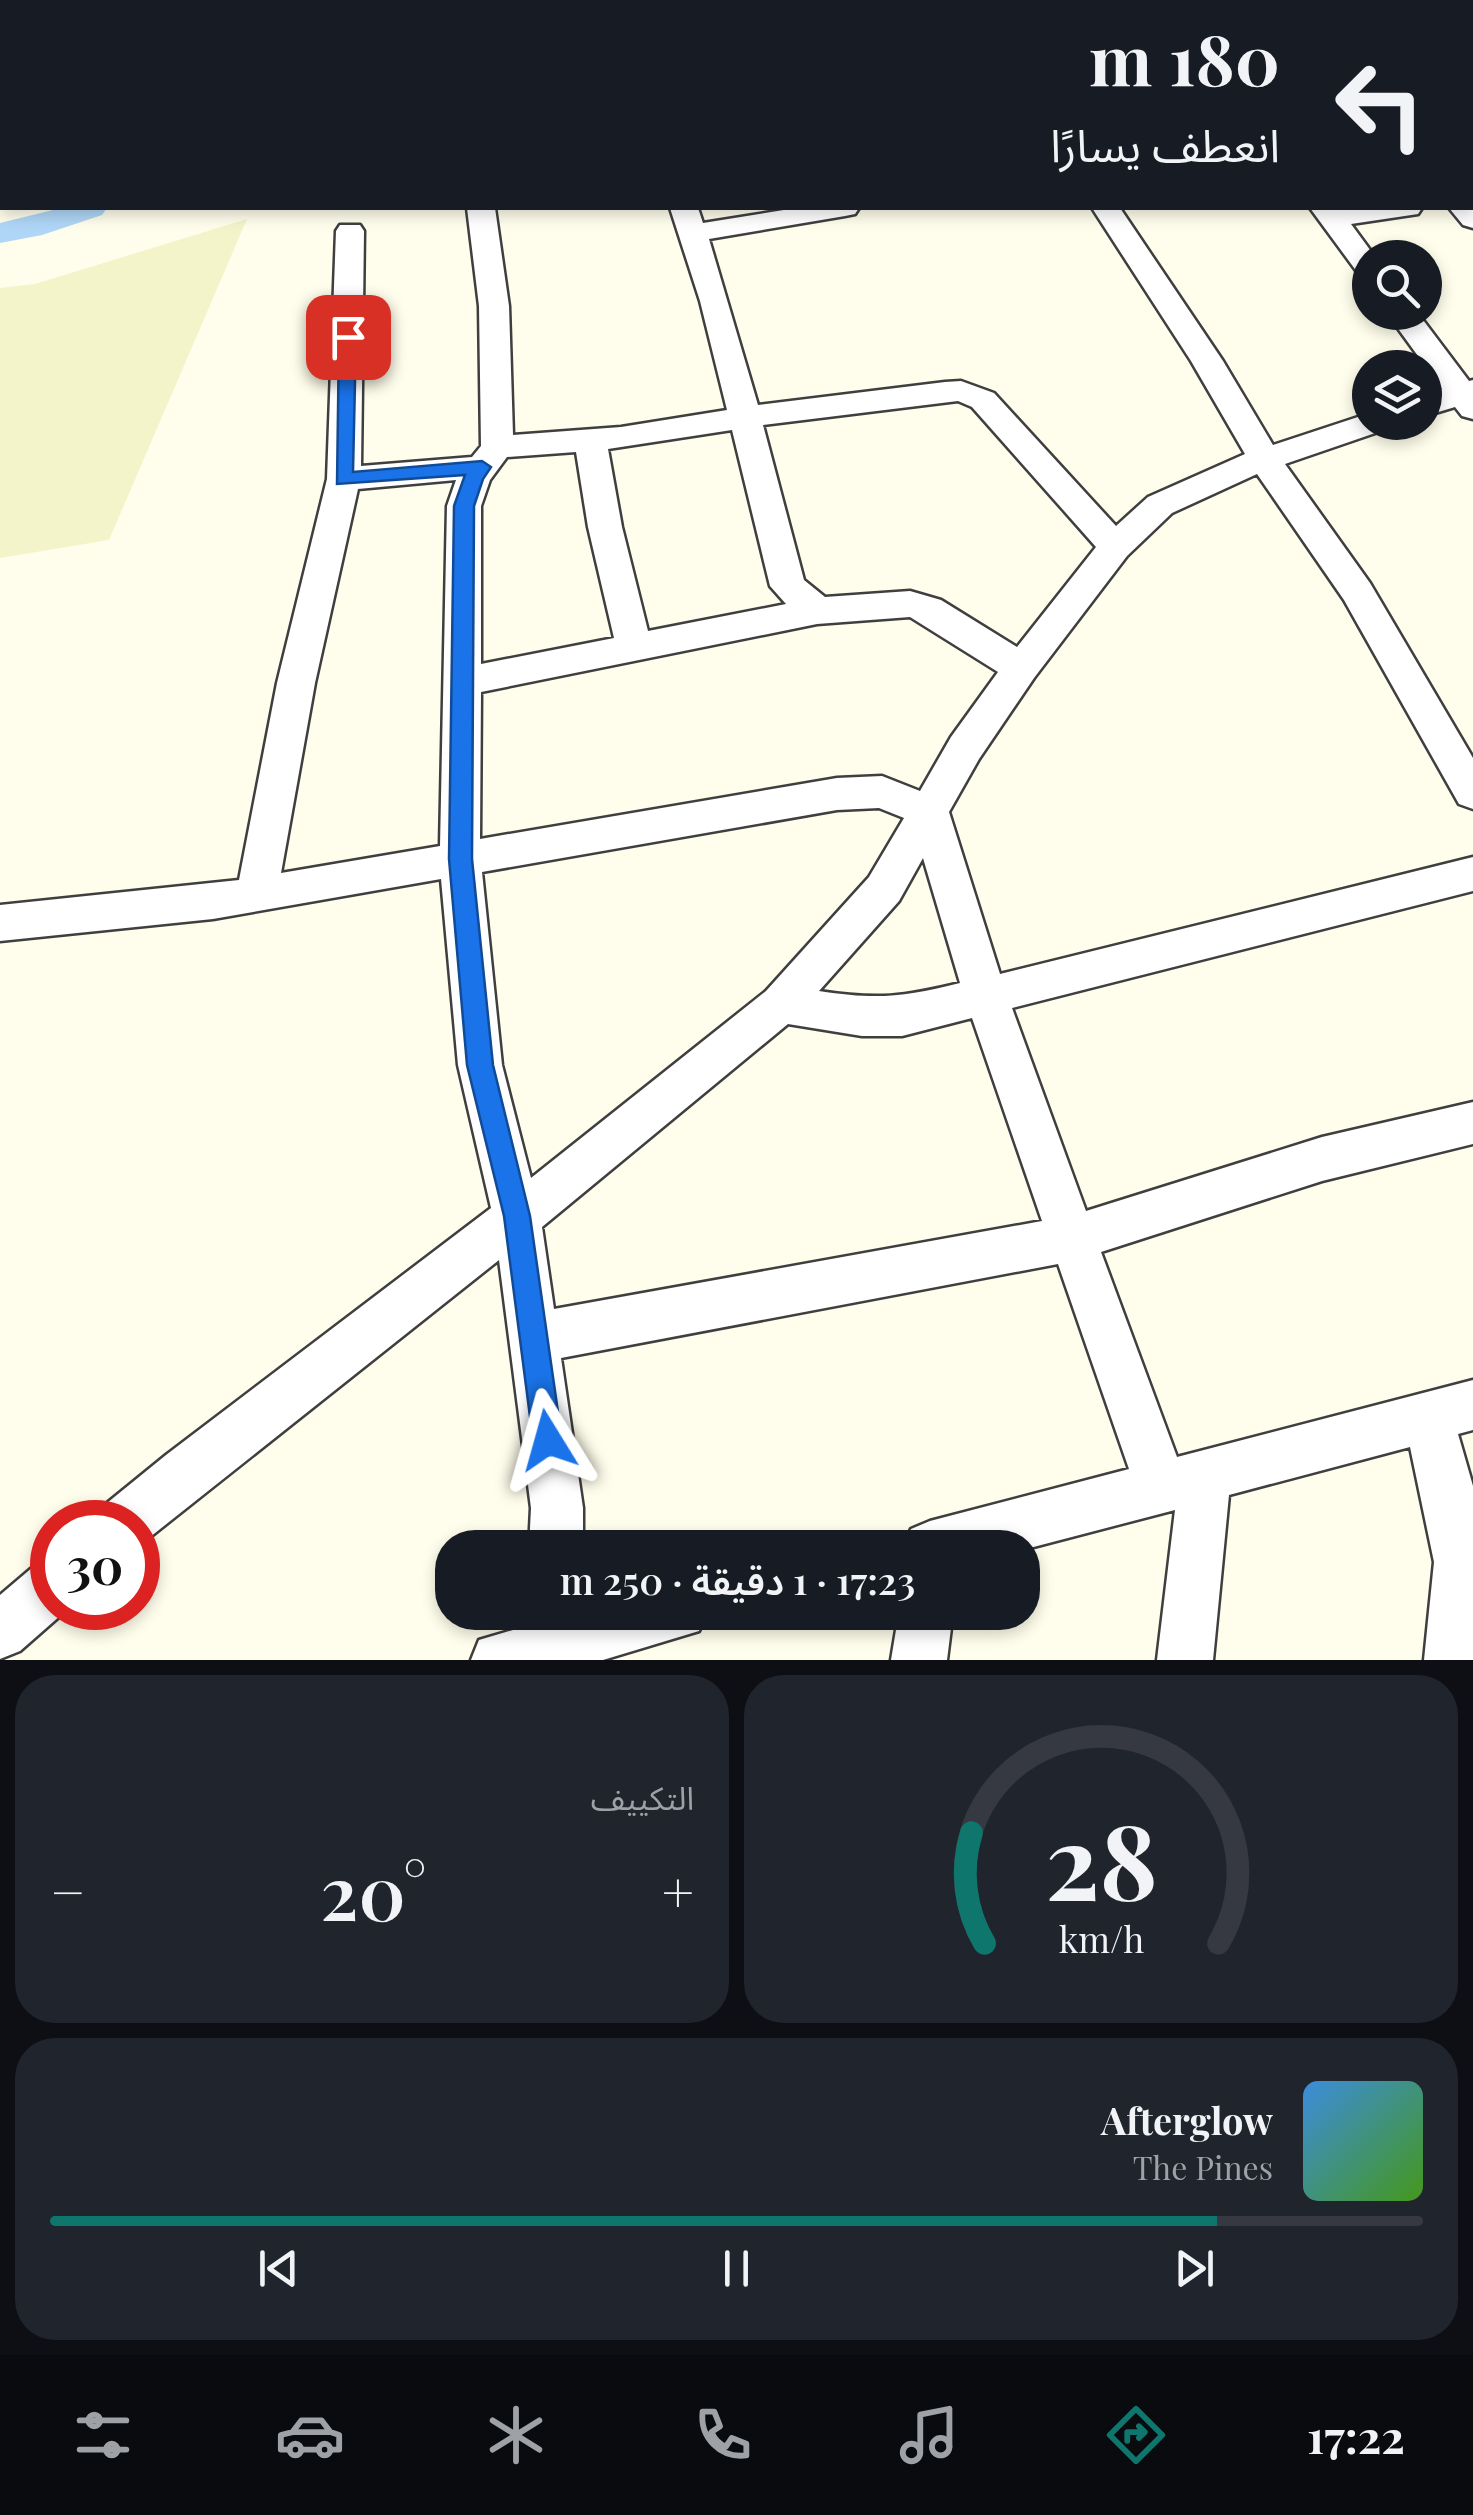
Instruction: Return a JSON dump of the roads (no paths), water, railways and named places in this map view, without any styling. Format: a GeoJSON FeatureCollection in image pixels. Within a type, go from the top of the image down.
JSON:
{"type":"FeatureCollection","features":[{"type":"Feature","properties":{"kind":"street"},"geometry":{"type":"LineString","coordinates":[[481,210],[494,306],[490,457],[474,477],[464,506],[460,859],[480,1065],[517,1216],[557,1508],[556,1530]]}},
{"type":"Feature","properties":{"kind":"street"},"geometry":{"type":"LineString","coordinates":[[817,611],[788,586],[715,301],[688,220],[818,210]]}},
{"type":"Feature","properties":{"kind":"street"},"geometry":{"type":"LineString","coordinates":[[1107,210],[1207,361],[1265,460],[1357,592],[1473,793]]}},
{"type":"Feature","properties":{"kind":"street"},"geometry":{"type":"LineString","coordinates":[[1328,213],[1376,210]]}},
{"type":"Feature","properties":{"kind":"street"},"geometry":{"type":"LineString","coordinates":[[1328,213],[1352,246]]}},
{"type":"Feature","properties":{"kind":"street"},"geometry":{"type":"LineString","coordinates":[[256,894],[296,683],[344,479],[350,230]]}},
{"type":"Feature","properties":{"kind":"street"},"geometry":{"type":"LineString","coordinates":[[1415,330],[1469,397],[1442,403]]}},
{"type":"Feature","properties":{"kind":"street"},"geometry":{"type":"LineString","coordinates":[[344,479],[684,431],[744,417],[945,392],[972,394],[984,400],[1114,548]]}},
{"type":"Feature","properties":{"kind":"street"},"geometry":{"type":"LineString","coordinates":[[152,1500],[781,1004],[884,889],[965,748],[1021,668],[1114,548],[1160,504],[1265,460],[1352,430]]}},
{"type":"Feature","properties":{"kind":"street"},"geometry":{"type":"LineString","coordinates":[[591,443],[605,527],[634,647]]}},
{"type":"Feature","properties":{"kind":"street"},"geometry":{"type":"LineString","coordinates":[[462,682],[817,611],[910,604],[928,609],[1021,668]]}},
{"type":"Feature","properties":{"kind":"street"},"geometry":{"type":"LineString","coordinates":[[0,923],[256,894],[837,794],[882,792],[929,812],[986,996],[1074,1238],[1184,1482],[1185,1660]]}},
{"type":"Feature","properties":{"kind":"street"},"geometry":{"type":"LineString","coordinates":[[781,1004],[862,1016],[902,1017],[1473,874]]}},
{"type":"Feature","properties":{"kind":"street"},"geometry":{"type":"LineString","coordinates":[[534,1338],[1074,1238],[1322,1159],[1469,1133]]}},
{"type":"Feature","properties":{"kind":"street"},"geometry":{"type":"LineString","coordinates":[[999,1530],[1451,1411],[1450,1498],[1461,1562],[1452,1660]]}},
{"type":"Feature","properties":{"kind":"street"},"geometry":{"type":"LineString","coordinates":[[0,1630],[30,1605]]}},
{"type":"Feature","properties":{"kind":"street"},"geometry":{"type":"LineString","coordinates":[[532,1645],[599,1630]]}},
{"type":"Feature","properties":{"kind":"street"},"geometry":{"type":"LineString","coordinates":[[919,1660],[923,1630]]}},
{"type":"Feature","properties":{"kind":"waterway"},"geometry":{"type":"LineString","coordinates":[[0,233],[31,228],[85,210]]}}]}
